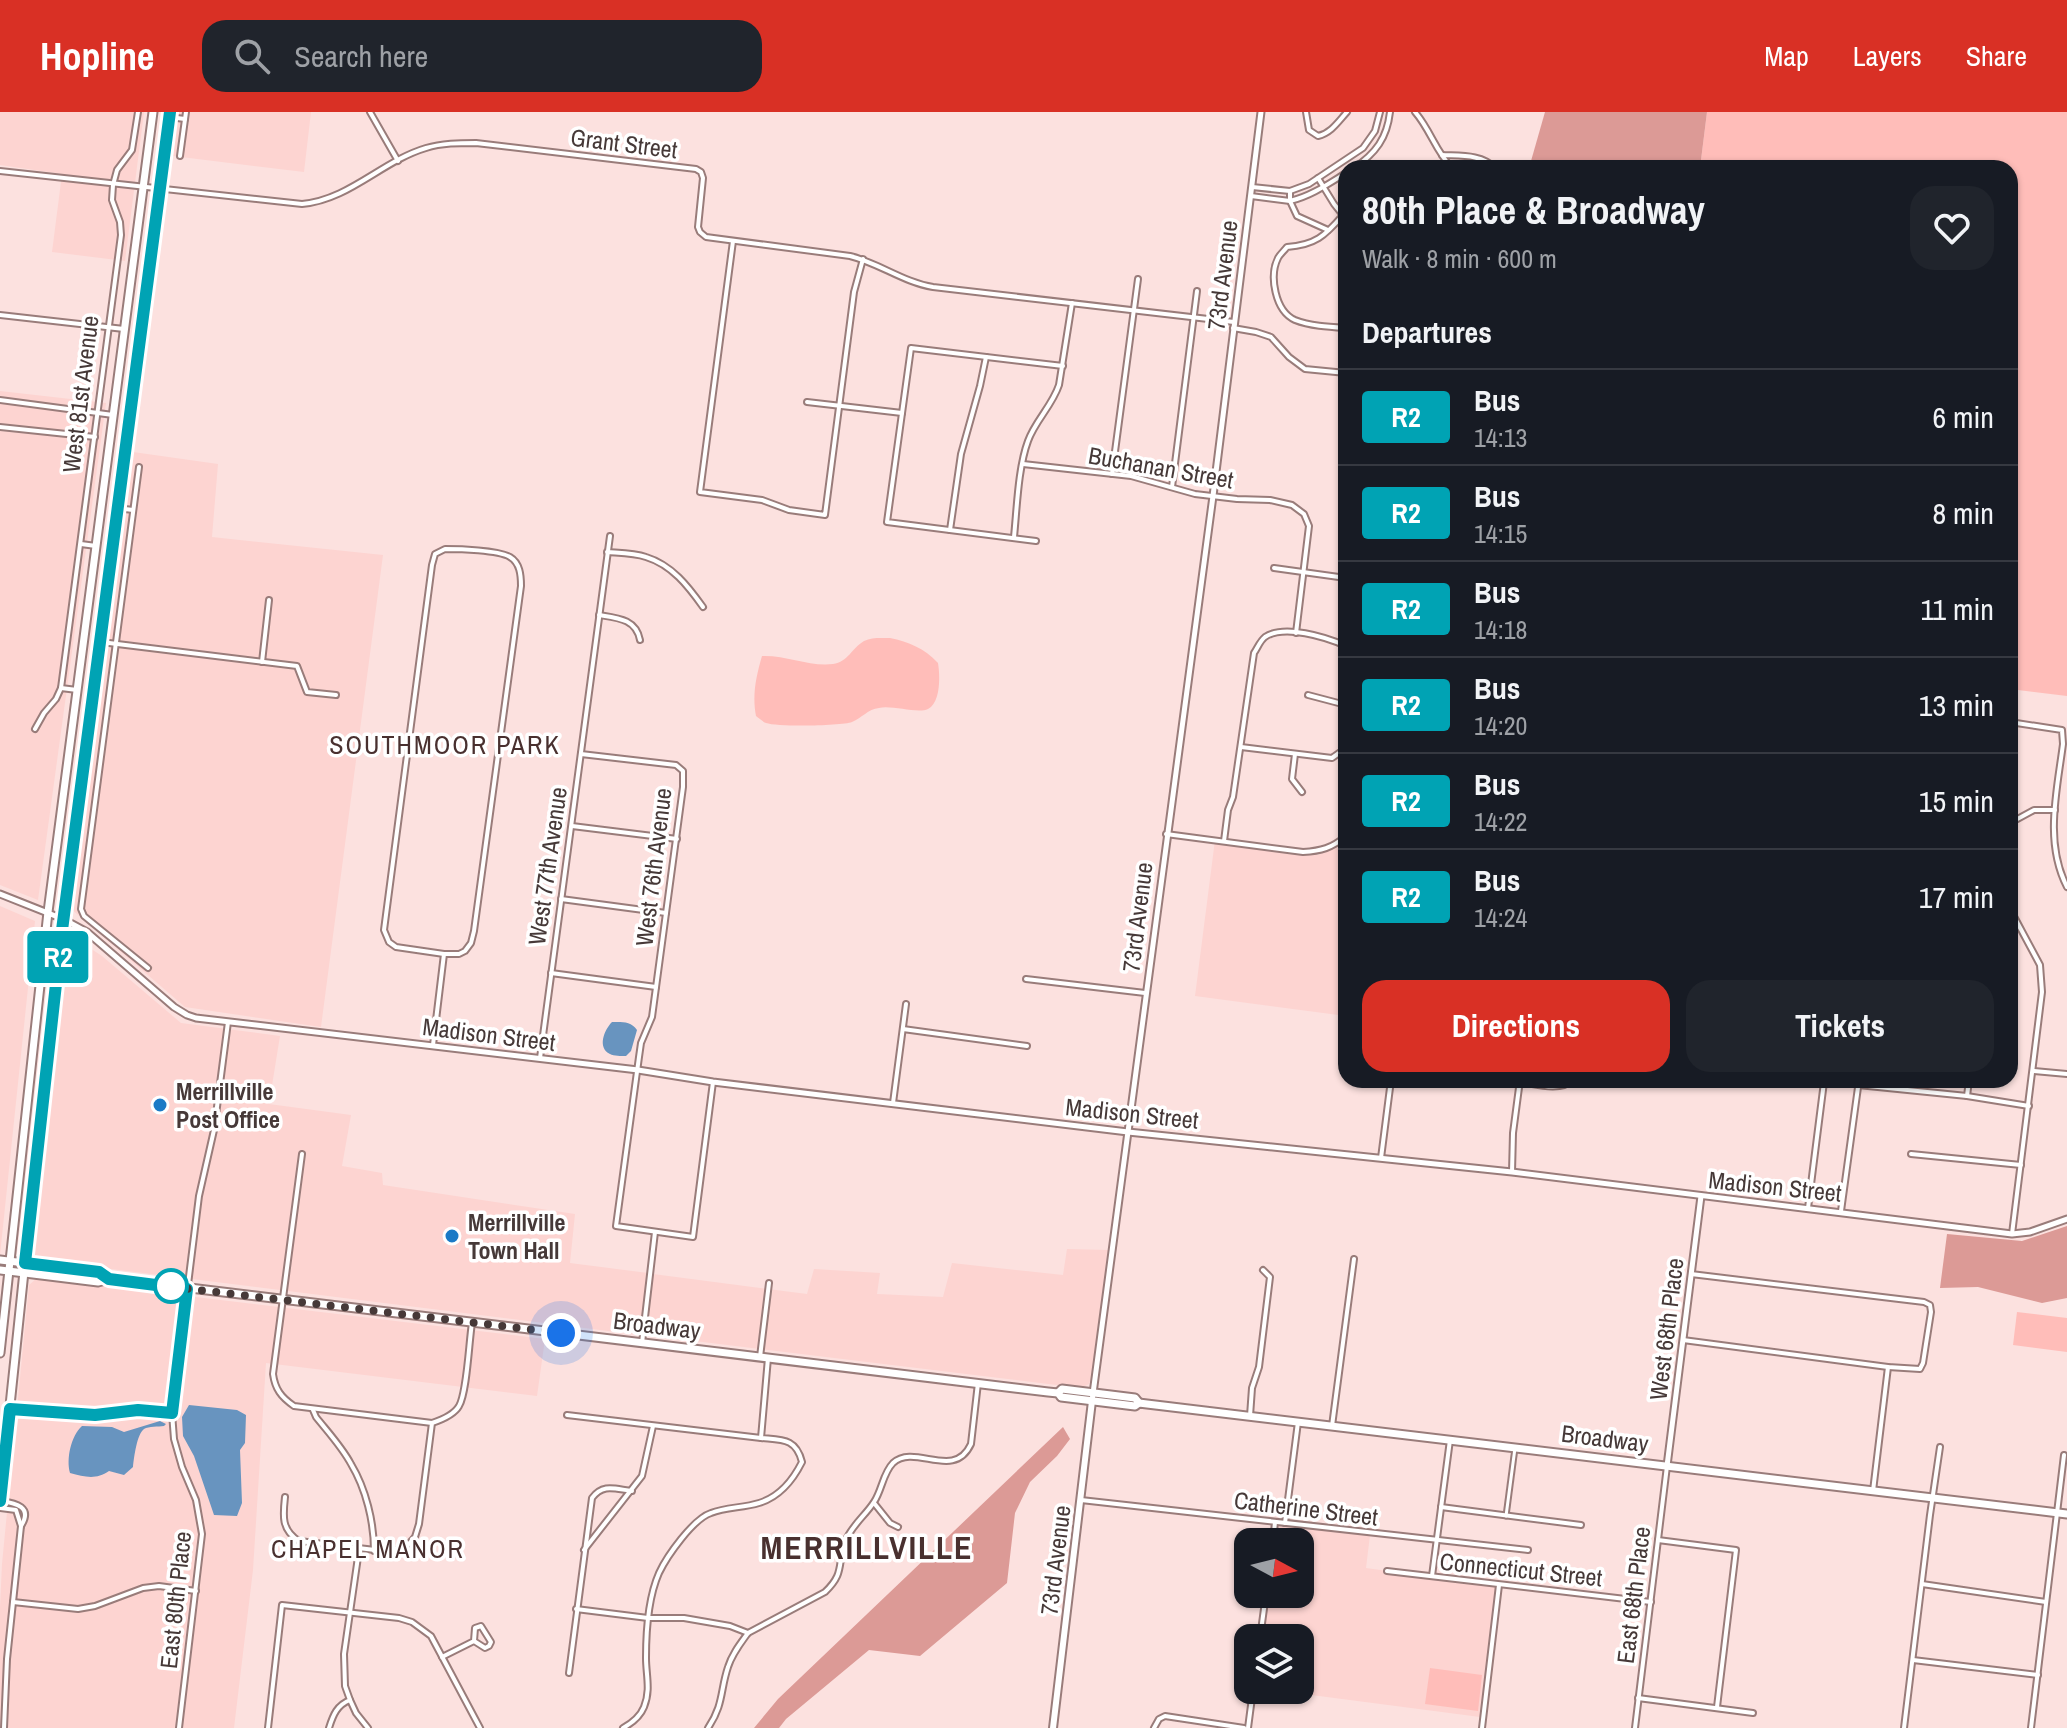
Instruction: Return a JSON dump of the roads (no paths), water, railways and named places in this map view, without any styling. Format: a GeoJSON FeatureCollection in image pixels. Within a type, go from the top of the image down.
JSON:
{"type":"FeatureCollection","features":[{"type":"Feature","properties":{"kind":"main road","name":"West 81st Avenue"},"geometry":{"type":"LineString","coordinates":[[0,1353],[5,1260],[153,112]]}},
{"type":"Feature","properties":{"kind":"main road"},"geometry":{"type":"LineString","coordinates":[[0,1501],[63,919],[169,114]]}},
{"type":"Feature","properties":{"kind":"main road","name":"Broadway"},"geometry":{"type":"LineString","coordinates":[[5,1260],[99,1272],[109,1279]]}},
{"type":"Feature","properties":{"kind":"main road","name":"Broadway"},"geometry":{"type":"LineString","coordinates":[[4,1271],[98,1282],[109,1279],[978,1383],[1058,1393],[1061,1397],[1092,1397],[1135,1406],[1139,1403],[2067,1514]]}},
{"type":"Feature","properties":{"kind":"main road","name":"73rd Avenue"},"geometry":{"type":"LineString","coordinates":[[1053,1728],[1092,1397]]}},
{"type":"Feature","properties":{"kind":"street"},"geometry":{"type":"LineString","coordinates":[[113,185],[117,170],[132,150],[138,112]]}},
{"type":"Feature","properties":{"kind":"street"},"geometry":{"type":"LineString","coordinates":[[180,156],[186,112]]}},
{"type":"Feature","properties":{"kind":"street"},"geometry":{"type":"LineString","coordinates":[[370,112],[398,161]]}},
{"type":"Feature","properties":{"kind":"street","name":"73rd Avenue"},"geometry":{"type":"LineString","coordinates":[[1092,1397],[1213,496],[1261,112]]}},
{"type":"Feature","properties":{"kind":"street"},"geometry":{"type":"LineString","coordinates":[[1306,112],[1309,130],[1318,136],[1325,135],[1347,112]]}},
{"type":"Feature","properties":{"kind":"street"},"geometry":{"type":"LineString","coordinates":[[1345,160],[1363,148],[1375,131],[1380,112]]}},
{"type":"Feature","properties":{"kind":"street"},"geometry":{"type":"LineString","coordinates":[[1367,160],[1386,136],[1390,112]]}},
{"type":"Feature","properties":{"kind":"street"},"geometry":{"type":"LineString","coordinates":[[1415,112],[1423,120],[1446,160]]}},
{"type":"Feature","properties":{"kind":"street"},"geometry":{"type":"LineString","coordinates":[[169,114],[185,119]]}},
{"type":"Feature","properties":{"kind":"street","name":"Grant Street"},"geometry":{"type":"LineString","coordinates":[[0,171],[309,204],[336,196],[425,148],[451,143],[476,143],[696,169],[703,178],[697,223],[699,231],[708,237],[850,256],[926,286],[1234,325],[1271,337],[1305,369],[1338,372]]}},
{"type":"Feature","properties":{"kind":"street"},"geometry":{"type":"LineString","coordinates":[[1442,155],[1485,160]]}},
{"type":"Feature","properties":{"kind":"street"},"geometry":{"type":"LineString","coordinates":[[1252,187],[1290,191],[1301,188],[1338,165]]}},
{"type":"Feature","properties":{"kind":"street"},"geometry":{"type":"LineString","coordinates":[[1318,178],[1338,207]]}},
{"type":"Feature","properties":{"kind":"street"},"geometry":{"type":"LineString","coordinates":[[1251,196],[1290,201],[1307,196],[1338,178]]}},
{"type":"Feature","properties":{"kind":"street","name":"West 81st Avenue"},"geometry":{"type":"LineString","coordinates":[[35,729],[61,688],[122,231],[112,200],[113,185]]}},
{"type":"Feature","properties":{"kind":"street"},"geometry":{"type":"LineString","coordinates":[[1290,191],[1290,201],[1297,216],[1328,230]]}},
{"type":"Feature","properties":{"kind":"street"},"geometry":{"type":"LineString","coordinates":[[1338,222],[1324,236],[1308,244],[1287,247],[1278,258],[1273,282],[1282,312],[1293,319],[1338,328]]}},
{"type":"Feature","properties":{"kind":"street"},"geometry":{"type":"LineString","coordinates":[[733,241],[700,492],[762,500],[789,510],[825,515],[854,292],[863,259]]}},
{"type":"Feature","properties":{"kind":"street"},"geometry":{"type":"LineString","coordinates":[[1112,474],[1138,279]]}},
{"type":"Feature","properties":{"kind":"street"},"geometry":{"type":"LineString","coordinates":[[1172,487],[1197,291]]}},
{"type":"Feature","properties":{"kind":"street"},"geometry":{"type":"LineString","coordinates":[[1014,537],[1028,441],[1057,391],[1072,303]]}},
{"type":"Feature","properties":{"kind":"street"},"geometry":{"type":"LineString","coordinates":[[0,315],[124,329]]}},
{"type":"Feature","properties":{"kind":"street"},"geometry":{"type":"LineString","coordinates":[[1036,541],[887,522],[911,348],[1063,366]]}},
{"type":"Feature","properties":{"kind":"street"},"geometry":{"type":"LineString","coordinates":[[950,530],[961,454],[986,357]]}},
{"type":"Feature","properties":{"kind":"street"},"geometry":{"type":"LineString","coordinates":[[0,400],[113,415]]}},
{"type":"Feature","properties":{"kind":"street"},"geometry":{"type":"LineString","coordinates":[[807,402],[902,413]]}},
{"type":"Feature","properties":{"kind":"street"},"geometry":{"type":"LineString","coordinates":[[0,427],[95,437]]}},
{"type":"Feature","properties":{"kind":"street","name":"Buchanan Street"},"geometry":{"type":"LineString","coordinates":[[1023,464],[1141,478],[1190,493],[1292,505],[1304,514],[1309,526],[1304,573]]}},
{"type":"Feature","properties":{"kind":"street"},"geometry":{"type":"LineString","coordinates":[[0,894],[48,912],[94,937],[135,973],[146,966],[84,916],[81,909],[139,467]]}},
{"type":"Feature","properties":{"kind":"street"},"geometry":{"type":"LineString","coordinates":[[117,508],[133,510]]}},
{"type":"Feature","properties":{"kind":"street","name":"West 77th Avenue"},"geometry":{"type":"LineString","coordinates":[[540,1058],[610,536]]}},
{"type":"Feature","properties":{"kind":"street"},"geometry":{"type":"LineString","coordinates":[[81,544],[96,546]]}},
{"type":"Feature","properties":{"kind":"street"},"geometry":{"type":"LineString","coordinates":[[445,549],[461,549],[511,557],[518,565],[521,586],[471,943],[463,952],[444,954],[396,947],[389,942],[384,930],[432,565],[435,554],[445,549]]}},
{"type":"Feature","properties":{"kind":"street"},"geometry":{"type":"LineString","coordinates":[[607,552],[645,557],[662,564],[686,584],[703,607]]}},
{"type":"Feature","properties":{"kind":"street"},"geometry":{"type":"LineString","coordinates":[[1274,568],[1338,577]]}},
{"type":"Feature","properties":{"kind":"street"},"geometry":{"type":"LineString","coordinates":[[1296,633],[1304,573]]}},
{"type":"Feature","properties":{"kind":"street"},"geometry":{"type":"LineString","coordinates":[[262,662],[269,600]]}},
{"type":"Feature","properties":{"kind":"street"},"geometry":{"type":"LineString","coordinates":[[599,615],[631,623],[638,630],[640,640]]}},
{"type":"Feature","properties":{"kind":"street"},"geometry":{"type":"LineString","coordinates":[[1224,841],[1254,653],[1262,639],[1276,632],[1296,633],[1338,643]]}},
{"type":"Feature","properties":{"kind":"street"},"geometry":{"type":"LineString","coordinates":[[99,642],[297,666],[307,692],[336,695]]}},
{"type":"Feature","properties":{"kind":"street"},"geometry":{"type":"LineString","coordinates":[[61,688],[77,690]]}},
{"type":"Feature","properties":{"kind":"street"},"geometry":{"type":"LineString","coordinates":[[1308,695],[1338,703]]}},
{"type":"Feature","properties":{"kind":"street"},"geometry":{"type":"LineString","coordinates":[[2018,723],[2062,730],[2054,847],[2067,887]]}},
{"type":"Feature","properties":{"kind":"street"},"geometry":{"type":"LineString","coordinates":[[86,738],[102,740]]}},
{"type":"Feature","properties":{"kind":"street"},"geometry":{"type":"LineString","coordinates":[[1240,747],[1332,758],[1338,754]]}},
{"type":"Feature","properties":{"kind":"street","name":"West 76th Avenue"},"geometry":{"type":"LineString","coordinates":[[581,754],[676,765],[683,771],[677,839],[652,1017],[641,1043],[616,1226],[655,1232]]}},
{"type":"Feature","properties":{"kind":"street"},"geometry":{"type":"LineString","coordinates":[[1295,754],[1292,779],[1302,792]]}},
{"type":"Feature","properties":{"kind":"street"},"geometry":{"type":"LineString","coordinates":[[2018,819],[2034,810],[2055,810]]}},
{"type":"Feature","properties":{"kind":"street"},"geometry":{"type":"LineString","coordinates":[[571,826],[677,839]]}},
{"type":"Feature","properties":{"kind":"street"},"geometry":{"type":"LineString","coordinates":[[1166,834],[1303,852],[1331,848],[1338,842]]}},
{"type":"Feature","properties":{"kind":"street"},"geometry":{"type":"LineString","coordinates":[[561,899],[666,913]]}},
{"type":"Feature","properties":{"kind":"street"},"geometry":{"type":"LineString","coordinates":[[2012,1234],[2042,992],[2040,965],[2018,929]]}},
{"type":"Feature","properties":{"kind":"street"},"geometry":{"type":"LineString","coordinates":[[433,1045],[444,954]]}},
{"type":"Feature","properties":{"kind":"street","name":"Madison Street"},"geometry":{"type":"LineString","coordinates":[[135,973],[174,1007],[191,1017],[228,1022],[1128,1132],[1512,1172],[2012,1234],[2030,1232],[2067,1219]]}},
{"type":"Feature","properties":{"kind":"street"},"geometry":{"type":"LineString","coordinates":[[551,973],[656,987]]}},
{"type":"Feature","properties":{"kind":"street"},"geometry":{"type":"LineString","coordinates":[[1026,979],[1145,993]]}},
{"type":"Feature","properties":{"kind":"street"},"geometry":{"type":"LineString","coordinates":[[893,1103],[906,1004]]}},
{"type":"Feature","properties":{"kind":"street","name":"East 80th Place"},"geometry":{"type":"LineString","coordinates":[[179,1728],[202,1539],[201,1521],[192,1488],[174,1439],[172,1413],[199,1195],[214,1130],[228,1022]]}},
{"type":"Feature","properties":{"kind":"street"},"geometry":{"type":"LineString","coordinates":[[903,1029],[1027,1046]]}},
{"type":"Feature","properties":{"kind":"street"},"geometry":{"type":"LineString","coordinates":[[2033,1071],[2067,1074]]}},
{"type":"Feature","properties":{"kind":"street"},"geometry":{"type":"LineString","coordinates":[[642,1343],[655,1232],[693,1237],[713,1082]]}},
{"type":"Feature","properties":{"kind":"street"},"geometry":{"type":"LineString","coordinates":[[1381,1158],[1390,1088]]}},
{"type":"Feature","properties":{"kind":"street"},"geometry":{"type":"LineString","coordinates":[[1512,1172],[1519,1088]]}},
{"type":"Feature","properties":{"kind":"street"},"geometry":{"type":"LineString","coordinates":[[1808,1208],[1823,1088]]}},
{"type":"Feature","properties":{"kind":"street"},"geometry":{"type":"LineString","coordinates":[[1841,1211],[1857,1088]]}},
{"type":"Feature","properties":{"kind":"street"},"geometry":{"type":"LineString","coordinates":[[1900,1088],[2029,1106]]}},
{"type":"Feature","properties":{"kind":"street"},"geometry":{"type":"LineString","coordinates":[[1967,1096],[1968,1088]]}},
{"type":"Feature","properties":{"kind":"street"},"geometry":{"type":"LineString","coordinates":[[302,1154],[273,1374],[274,1386],[283,1399],[294,1406],[313,1410],[432,1423],[446,1418],[458,1408],[463,1395],[472,1323]]}},
{"type":"Feature","properties":{"kind":"street"},"geometry":{"type":"LineString","coordinates":[[1911,1154],[2021,1165]]}},
{"type":"Feature","properties":{"kind":"street","name":"West 68th Place"},"geometry":{"type":"LineString","coordinates":[[1667,1466],[1701,1196]]}},
{"type":"Feature","properties":{"kind":"street"},"geometry":{"type":"LineString","coordinates":[[1332,1426],[1354,1259]]}},
{"type":"Feature","properties":{"kind":"street"},"geometry":{"type":"LineString","coordinates":[[1250,1416],[1270,1277],[1263,1270]]}},
{"type":"Feature","properties":{"kind":"street"},"geometry":{"type":"LineString","coordinates":[[1683,1340],[1920,1369],[1931,1309],[1924,1302],[1691,1274]]}},
{"type":"Feature","properties":{"kind":"street"},"geometry":{"type":"LineString","coordinates":[[761,1438],[769,1283]]}},
{"type":"Feature","properties":{"kind":"street"},"geometry":{"type":"LineString","coordinates":[[1873,1491],[1888,1367]]}},
{"type":"Feature","properties":{"kind":"street"},"geometry":{"type":"LineString","coordinates":[[708,1728],[720,1706],[731,1657],[748,1633],[825,1592],[834,1584],[840,1572],[846,1542],[855,1524],[874,1503],[894,1463],[900,1459],[953,1461],[967,1453],[971,1444],[978,1383]]}},
{"type":"Feature","properties":{"kind":"street"},"geometry":{"type":"LineString","coordinates":[[10,1409],[95,1415],[138,1410],[172,1413]]}},
{"type":"Feature","properties":{"kind":"street"},"geometry":{"type":"LineString","coordinates":[[313,1410],[358,1476],[374,1534],[374,1551]]}},
{"type":"Feature","properties":{"kind":"street"},"geometry":{"type":"LineString","coordinates":[[567,1415],[789,1441],[799,1451],[802,1462],[782,1491],[760,1503],[707,1514],[670,1554],[659,1574],[648,1618],[647,1698],[640,1714],[623,1728]]}},
{"type":"Feature","properties":{"kind":"street"},"geometry":{"type":"LineString","coordinates":[[1285,1523],[1298,1422]]}},
{"type":"Feature","properties":{"kind":"street"},"geometry":{"type":"LineString","coordinates":[[285,1497],[284,1524],[292,1537],[307,1543],[359,1550],[392,1552],[407,1546],[415,1537],[419,1524],[432,1423]]}},
{"type":"Feature","properties":{"kind":"street"},"geometry":{"type":"LineString","coordinates":[[584,1550],[642,1476],[653,1426]]}},
{"type":"Feature","properties":{"kind":"street"},"geometry":{"type":"LineString","coordinates":[[1432,1577],[1450,1440]]}},
{"type":"Feature","properties":{"kind":"street"},"geometry":{"type":"LineString","coordinates":[[1904,1728],[1940,1447]]}},
{"type":"Feature","properties":{"kind":"street"},"geometry":{"type":"LineString","coordinates":[[1506,1516],[1515,1448]]}},
{"type":"Feature","properties":{"kind":"street"},"geometry":{"type":"LineString","coordinates":[[2031,1728],[2064,1455]]}},
{"type":"Feature","properties":{"kind":"street","name":"East 68th Place"},"geometry":{"type":"LineString","coordinates":[[1635,1728],[1667,1466]]}},
{"type":"Feature","properties":{"kind":"street"},"geometry":{"type":"LineString","coordinates":[[569,1673],[592,1498],[597,1490],[603,1488],[632,1491]]}},
{"type":"Feature","properties":{"kind":"street","name":"Catherine Street"},"geometry":{"type":"LineString","coordinates":[[1080,1500],[1528,1550]]}},
{"type":"Feature","properties":{"kind":"street"},"geometry":{"type":"LineString","coordinates":[[0,1501],[21,1506],[24,1522],[21,1526]]}},
{"type":"Feature","properties":{"kind":"street"},"geometry":{"type":"LineString","coordinates":[[874,1503],[890,1523],[898,1527]]}},
{"type":"Feature","properties":{"kind":"street"},"geometry":{"type":"LineString","coordinates":[[1441,1507],[1581,1525]]}},
{"type":"Feature","properties":{"kind":"street"},"geometry":{"type":"LineString","coordinates":[[0,1508],[17,1511],[21,1526],[4,1728]]}},
{"type":"Feature","properties":{"kind":"street"},"geometry":{"type":"LineString","coordinates":[[1274,1528],[1275,1522]]}},
{"type":"Feature","properties":{"kind":"street"},"geometry":{"type":"LineString","coordinates":[[1658,1540],[1736,1550],[1717,1707]]}},
{"type":"Feature","properties":{"kind":"street"},"geometry":{"type":"LineString","coordinates":[[359,1550],[343,1671],[350,1700],[368,1728]]}},
{"type":"Feature","properties":{"kind":"street","name":"Connecticut Street"},"geometry":{"type":"LineString","coordinates":[[1387,1571],[1651,1602]]}},
{"type":"Feature","properties":{"kind":"street"},"geometry":{"type":"LineString","coordinates":[[1921,1584],[2046,1602]]}},
{"type":"Feature","properties":{"kind":"street"},"geometry":{"type":"LineString","coordinates":[[1482,1728],[1499,1585]]}},
{"type":"Feature","properties":{"kind":"street"},"geometry":{"type":"LineString","coordinates":[[13,1602],[78,1609],[143,1588],[159,1586],[196,1591]]}},
{"type":"Feature","properties":{"kind":"street"},"geometry":{"type":"LineString","coordinates":[[268,1728],[282,1605],[412,1622],[431,1636],[480,1728]]}},
{"type":"Feature","properties":{"kind":"street"},"geometry":{"type":"LineString","coordinates":[[576,1609],[648,1618],[684,1618],[730,1626],[748,1633]]}},
{"type":"Feature","properties":{"kind":"street"},"geometry":{"type":"LineString","coordinates":[[477,1625],[481,1626],[491,1642],[485,1648],[474,1641],[477,1625]]}},
{"type":"Feature","properties":{"kind":"street"},"geometry":{"type":"LineString","coordinates":[[442,1657],[474,1641]]}},
{"type":"Feature","properties":{"kind":"street"},"geometry":{"type":"LineString","coordinates":[[1913,1660],[2038,1675]]}},
{"type":"Feature","properties":{"kind":"street"},"geometry":{"type":"LineString","coordinates":[[1638,1698],[1753,1713]]}},
{"type":"Feature","properties":{"kind":"street"},"geometry":{"type":"LineString","coordinates":[[329,1728],[334,1713],[342,1703],[350,1700]]}},
{"type":"Feature","properties":{"kind":"street"},"geometry":{"type":"LineString","coordinates":[[1154,1728],[1165,1716],[1246,1728],[1250,1704]]}},
{"type":"Feature","properties":{"kind":"water"},"geometry":{"type":"Polygon","coordinates":[[[612,1022],[623,1022],[637,1030],[631,1051],[626,1056],[612,1055],[604,1048],[604,1034],[612,1022]]]}},
{"type":"Feature","properties":{"kind":"water"},"geometry":{"type":"Polygon","coordinates":[[[189,1405],[237,1410],[246,1415],[245,1443],[240,1450],[242,1503],[237,1516],[214,1515],[194,1456],[183,1436],[182,1417],[189,1405]]]}},
{"type":"Feature","properties":{"kind":"water"},"geometry":{"type":"Polygon","coordinates":[[[160,1421],[166,1424],[146,1428],[142,1432],[133,1467],[124,1475],[109,1471],[95,1477],[70,1473],[70,1448],[82,1426],[112,1427],[124,1432],[160,1421]]]}},
{"type":"Feature","properties":{"kind":"place","name":"Merrillville Post Office"},"geometry":{"type":"Point","coordinates":[160,1105]}},
{"type":"Feature","properties":{"kind":"place","name":"Merrillville Town Hall"},"geometry":{"type":"Point","coordinates":[452,1236]}},
{"type":"Feature","properties":{"kind":"district","name":"SOUTHMOOR PARK"},"geometry":{"type":"Point","coordinates":[445,744]}},
{"type":"Feature","properties":{"kind":"district","name":"MERRILLVILLE"},"geometry":{"type":"Point","coordinates":[867,1547]}},
{"type":"Feature","properties":{"kind":"district","name":"CHAPEL MANOR"},"geometry":{"type":"Point","coordinates":[368,1548]}}]}
